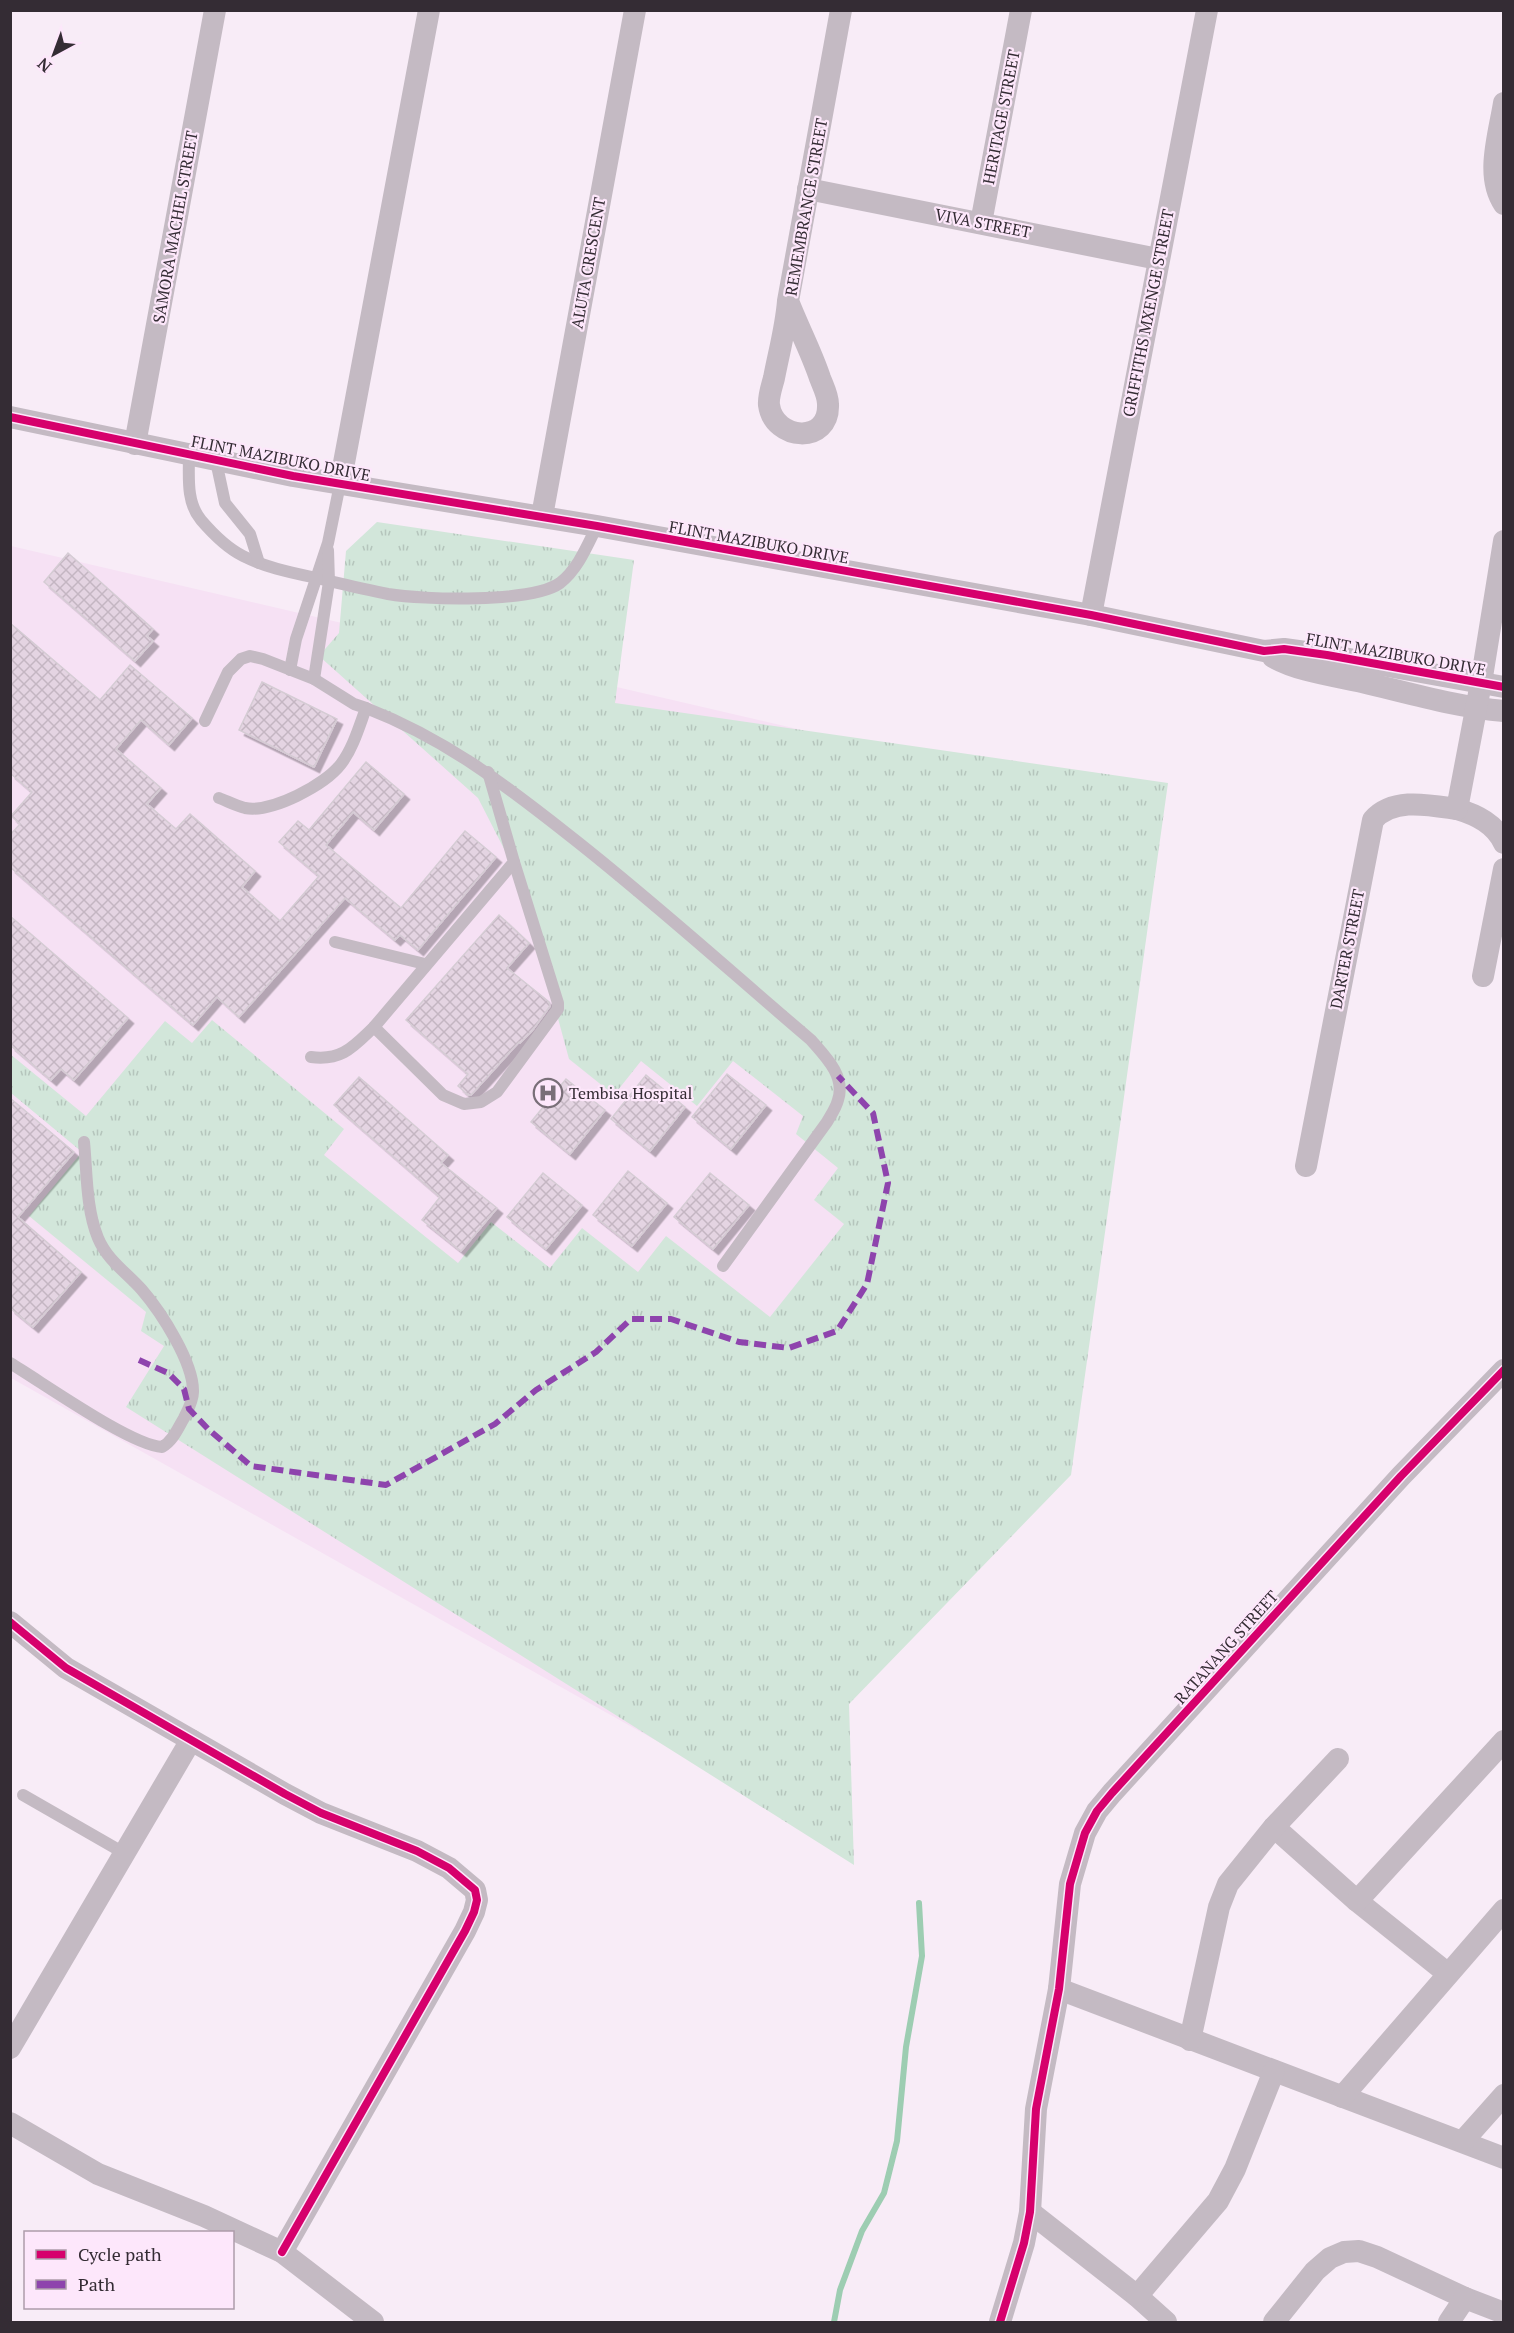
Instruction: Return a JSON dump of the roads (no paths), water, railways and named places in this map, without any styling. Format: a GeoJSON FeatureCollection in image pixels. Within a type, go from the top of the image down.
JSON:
{"type":"FeatureCollection","features":[{"type":"Feature","properties":{"kind":"street","name":"SAMORA MACHEL STREET"},"geometry":{"type":"LineString","coordinates":[[135,444],[215,10]]}},
{"type":"Feature","properties":{"kind":"street"},"geometry":{"type":"LineString","coordinates":[[340,484],[429,10]]}},
{"type":"Feature","properties":{"kind":"street","name":"ALUTA CRESCENT"},"geometry":{"type":"LineString","coordinates":[[542,516],[635,10]]}},
{"type":"Feature","properties":{"kind":"street","name":"REMEMBRANCE STREET"},"geometry":{"type":"LineString","coordinates":[[788,301],[815,361],[828,405],[821,426],[810,434],[784,429],[772,418],[768,403],[841,10]]}},
{"type":"Feature","properties":{"kind":"street","name":"HERITAGE STREET"},"geometry":{"type":"LineString","coordinates":[[981,223],[1021,10]]}},
{"type":"Feature","properties":{"kind":"street","name":"GRIFFITHS MXENGE STREET"},"geometry":{"type":"LineString","coordinates":[[1091,615],[1207,10]]}},
{"type":"Feature","properties":{"kind":"street"},"geometry":{"type":"LineString","coordinates":[[1503,103],[1493,177],[1496,193],[1503,204]]}},
{"type":"Feature","properties":{"kind":"street","name":"VIVA STREET"},"geometry":{"type":"LineString","coordinates":[[808,189],[1158,259]]}},
{"type":"Feature","properties":{"kind":"street","name":"FLINT MAZIBUKO DRIVE"},"geometry":{"type":"LineString","coordinates":[[10,417],[340,484],[542,516],[1091,615],[1264,651],[1298,650],[1503,687]]}},
{"type":"Feature","properties":{"kind":"street"},"geometry":{"type":"LineString","coordinates":[[1457,809],[1481,683],[1503,543]]}},
{"type":"Feature","properties":{"kind":"street","name":"FLINT MAZIBUKO DRIVE"},"geometry":{"type":"LineString","coordinates":[[1264,651],[1282,662],[1330,675],[1476,709],[1503,711]]}},
{"type":"Feature","properties":{"kind":"street","name":"DARTER STREET"},"geometry":{"type":"LineString","coordinates":[[1306,1166],[1373,820],[1387,808],[1398,805],[1457,809],[1486,822],[1495,829],[1503,843]]}},
{"type":"Feature","properties":{"kind":"street"},"geometry":{"type":"LineString","coordinates":[[1483,976],[1503,869]]}},
{"type":"Feature","properties":{"kind":"street","name":"RATANANG STREET"},"geometry":{"type":"LineString","coordinates":[[1000,2322],[1024,2243],[1030,2212],[1036,2109],[1059,1989],[1070,1884],[1085,1833],[1097,1811],[1401,1476],[1503,1370]]}},
{"type":"Feature","properties":{"kind":"street"},"geometry":{"type":"LineString","coordinates":[[10,1622],[66,1668],[321,1813],[417,1851],[449,1868],[475,1890],[477,1900],[465,1931],[282,2252]]}},
{"type":"Feature","properties":{"kind":"street"},"geometry":{"type":"LineString","coordinates":[[10,2048],[191,1740]]}},
{"type":"Feature","properties":{"kind":"street"},"geometry":{"type":"LineString","coordinates":[[1357,1901],[1503,1740]]}},
{"type":"Feature","properties":{"kind":"street"},"geometry":{"type":"LineString","coordinates":[[1190,2040],[1219,1907],[1228,1884],[1274,1827],[1338,1759]]}},
{"type":"Feature","properties":{"kind":"street"},"geometry":{"type":"LineString","coordinates":[[1274,1827],[1357,1901],[1447,1973]]}},
{"type":"Feature","properties":{"kind":"street"},"geometry":{"type":"LineString","coordinates":[[1342,2097],[1503,1910]]}},
{"type":"Feature","properties":{"kind":"street"},"geometry":{"type":"LineString","coordinates":[[1059,1989],[1503,2158]]}},
{"type":"Feature","properties":{"kind":"street"},"geometry":{"type":"LineString","coordinates":[[1137,2296],[1218,2201],[1234,2169],[1274,2071]]}},
{"type":"Feature","properties":{"kind":"street"},"geometry":{"type":"LineString","coordinates":[[1462,2141],[1503,2095]]}},
{"type":"Feature","properties":{"kind":"street"},"geometry":{"type":"LineString","coordinates":[[10,2123],[98,2174],[204,2216],[282,2252],[373,2322]]}},
{"type":"Feature","properties":{"kind":"street"},"geometry":{"type":"LineString","coordinates":[[1030,2212],[1167,2322]]}},
{"type":"Feature","properties":{"kind":"street"},"geometry":{"type":"LineString","coordinates":[[1274,2322],[1315,2271],[1330,2258],[1344,2252],[1359,2251],[1503,2313]]}},
{"type":"Feature","properties":{"kind":"street"},"geometry":{"type":"LineString","coordinates":[[1449,2322],[1465,2298]]}},
{"type":"Feature","properties":{"kind":"lane"},"geometry":{"type":"LineString","coordinates":[[189,454],[190,495],[194,509],[223,543],[243,556],[270,568],[390,594],[485,598],[545,591],[559,583],[578,563],[597,526]]}},
{"type":"Feature","properties":{"kind":"lane"},"geometry":{"type":"LineString","coordinates":[[216,460],[225,503],[250,534],[259,562]]}},
{"type":"Feature","properties":{"kind":"lane"},"geometry":{"type":"LineString","coordinates":[[290,670],[296,639],[328,543],[340,484]]}},
{"type":"Feature","properties":{"kind":"lane"},"geometry":{"type":"LineString","coordinates":[[314,679],[330,582],[328,543]]}},
{"type":"Feature","properties":{"kind":"lane"},"geometry":{"type":"LineString","coordinates":[[205,721],[228,672],[241,659],[250,656],[314,679],[354,704],[396,720],[438,741],[488,772],[615,872],[802,1033],[829,1059],[838,1076],[839,1098],[827,1122],[723,1266]]}},
{"type":"Feature","properties":{"kind":"lane"},"geometry":{"type":"LineString","coordinates":[[219,798],[245,808],[260,808],[299,794],[316,785],[340,765],[349,751],[366,708]]}},
{"type":"Feature","properties":{"kind":"lane"},"geometry":{"type":"LineString","coordinates":[[374,1028],[443,1095],[464,1104],[481,1102],[497,1092],[558,1009],[488,772]]}},
{"type":"Feature","properties":{"kind":"lane"},"geometry":{"type":"LineString","coordinates":[[311,1057],[335,1057],[351,1048],[374,1028],[425,964],[514,862]]}},
{"type":"Feature","properties":{"kind":"lane"},"geometry":{"type":"LineString","coordinates":[[335,942],[425,964]]}},
{"type":"Feature","properties":{"kind":"lane"},"geometry":{"type":"LineString","coordinates":[[10,1363],[105,1421],[137,1439],[158,1447],[162,1447],[171,1440],[192,1401],[193,1383],[178,1346],[153,1304],[111,1260],[98,1237],[90,1204],[84,1142]]}},
{"type":"Feature","properties":{"kind":"lane"},"geometry":{"type":"LineString","coordinates":[[23,1795],[124,1853]]}},
{"type":"Feature","properties":{"kind":"waterway"},"geometry":{"type":"LineString","coordinates":[[834,2322],[840,2290],[862,2231],[884,2193],[897,2141],[906,2047],[922,1956],[919,1903]]}},
{"type":"Feature","properties":{"kind":"place","name":"Tembisa Hospital"},"geometry":{"type":"Point","coordinates":[548,1093]}}]}
